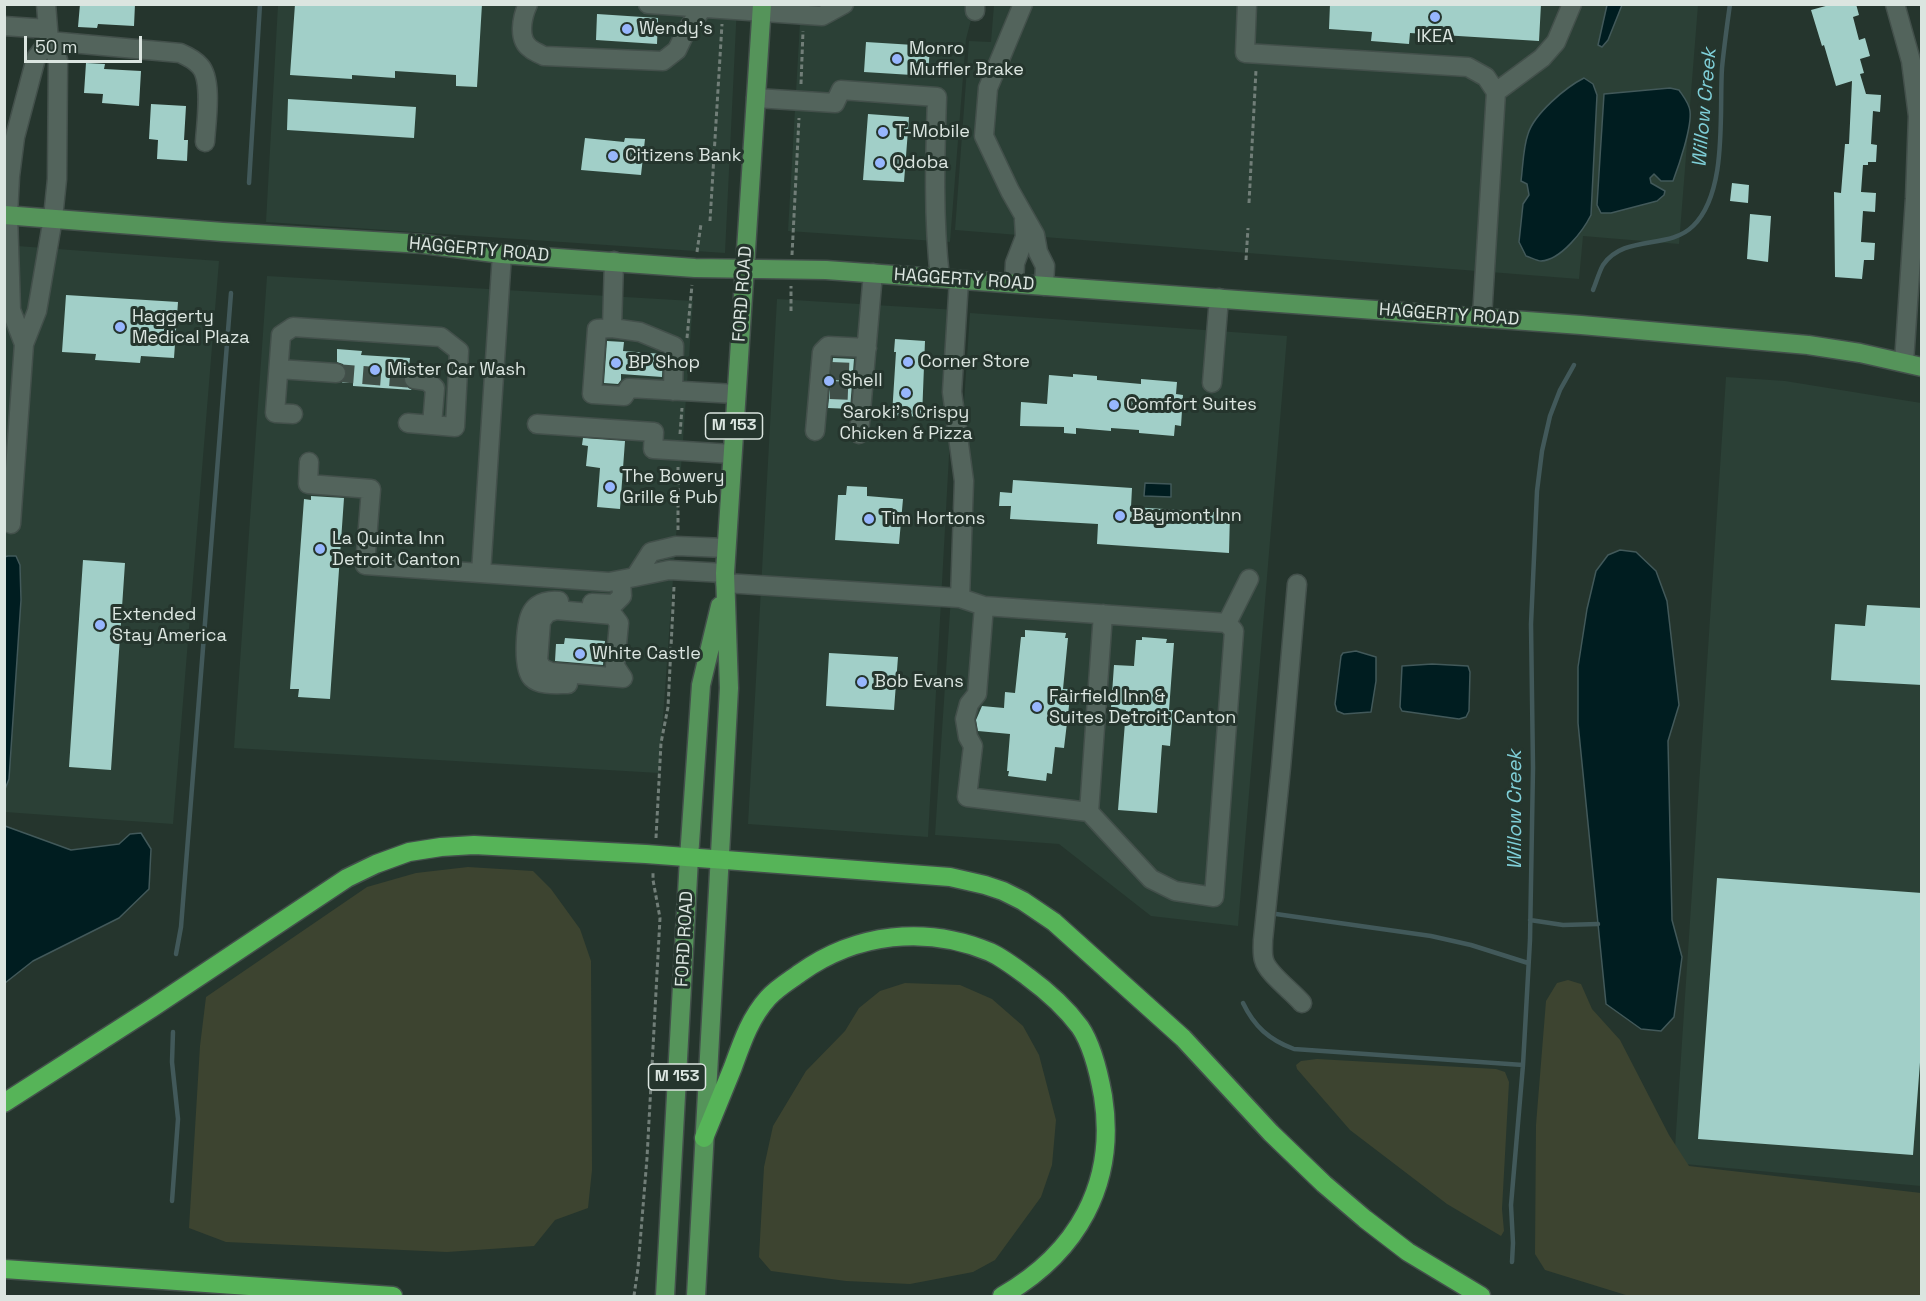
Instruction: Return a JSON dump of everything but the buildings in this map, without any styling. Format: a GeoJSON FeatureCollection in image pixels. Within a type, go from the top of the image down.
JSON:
{"type":"FeatureCollection","features":[{"type":"Feature","properties":{"kind":"highway"},"geometry":{"type":"LineString","coordinates":[[4,1103],[153,1008],[347,878],[409,852],[474,845],[655,854],[721,861],[950,877],[985,885],[1023,901],[1054,922],[1183,1038],[1271,1133],[1324,1184],[1408,1252],[1480,1296]]}},
{"type":"Feature","properties":{"kind":"highway"},"geometry":{"type":"LineString","coordinates":[[704,1138],[749,1024],[768,999],[817,960],[883,937],[918,936],[957,941],[991,953],[1048,992],[1080,1028],[1101,1082],[1105,1116],[1105,1151],[1101,1171],[1086,1213],[1058,1254],[1023,1284],[1002,1296]]}},
{"type":"Feature","properties":{"kind":"highway"},"geometry":{"type":"LineString","coordinates":[[4,1269],[393,1296]]}},
{"type":"Feature","properties":{"kind":"main road","name":"FORD ROAD"},"geometry":{"type":"LineString","coordinates":[[696,1296],[729,688],[726,548],[762,8]]}},
{"type":"Feature","properties":{"kind":"main road","name":"HAGGERTY ROAD"},"geometry":{"type":"LineString","coordinates":[[6,215],[423,244],[502,254],[695,268],[791,268],[873,273],[1716,335],[1808,345],[1913,364]]}},
{"type":"Feature","properties":{"kind":"main road","name":"FORD ROAD"},"geometry":{"type":"LineString","coordinates":[[665,1296],[689,858],[701,685],[725,578]]}},
{"type":"Feature","properties":{"kind":"street"},"geometry":{"type":"LineString","coordinates":[[11,524],[8,498],[24,344],[37,311],[53,218],[57,179],[58,60],[49,35],[46,4]]}},
{"type":"Feature","properties":{"kind":"street"},"geometry":{"type":"LineString","coordinates":[[528,4],[522,20],[522,34],[529,48],[544,56],[663,61],[677,50],[686,31],[702,9]]}},
{"type":"Feature","properties":{"kind":"street"},"geometry":{"type":"LineString","coordinates":[[648,4],[723,10],[762,8],[822,16],[844,4]]}},
{"type":"Feature","properties":{"kind":"street"},"geometry":{"type":"LineString","coordinates":[[1023,4],[988,88],[984,136],[1010,191],[1035,235],[1038,252],[1045,266],[1044,286]]}},
{"type":"Feature","properties":{"kind":"street"},"geometry":{"type":"LineString","coordinates":[[1247,4],[1245,53],[1468,67],[1486,77],[1496,93],[1482,317]]}},
{"type":"Feature","properties":{"kind":"street"},"geometry":{"type":"LineString","coordinates":[[1496,93],[1542,58],[1556,42],[1572,4]]}},
{"type":"Feature","properties":{"kind":"street"},"geometry":{"type":"LineString","coordinates":[[1895,4],[1915,81],[1918,116],[1913,364]]}},
{"type":"Feature","properties":{"kind":"street"},"geometry":{"type":"LineString","coordinates":[[4,26],[49,35],[180,53],[191,58],[205,72],[208,82],[205,142]]}},
{"type":"Feature","properties":{"kind":"street"},"geometry":{"type":"LineString","coordinates":[[24,344],[11,310],[6,215],[15,137],[36,58],[49,35]]}},
{"type":"Feature","properties":{"kind":"street"},"geometry":{"type":"LineString","coordinates":[[756,98],[835,103],[841,90],[938,97],[934,194],[936,237],[949,279],[952,392],[964,481],[960,598]]}},
{"type":"Feature","properties":{"kind":"street"},"geometry":{"type":"LineString","coordinates":[[1014,284],[1016,263],[1025,237],[1024,215]]}},
{"type":"Feature","properties":{"kind":"street"},"geometry":{"type":"LineString","coordinates":[[481,573],[502,254]]}},
{"type":"Feature","properties":{"kind":"street"},"geometry":{"type":"LineString","coordinates":[[612,328],[614,261]]}},
{"type":"Feature","properties":{"kind":"street"},"geometry":{"type":"LineString","coordinates":[[859,434],[860,392],[867,348],[873,273]]}},
{"type":"Feature","properties":{"kind":"street"},"geometry":{"type":"LineString","coordinates":[[1212,383],[1219,298]]}},
{"type":"Feature","properties":{"kind":"street"},"geometry":{"type":"LineString","coordinates":[[292,414],[275,413],[281,335],[293,327],[441,338],[459,351],[455,427],[408,423]]}},
{"type":"Feature","properties":{"kind":"street"},"geometry":{"type":"LineString","coordinates":[[678,391],[674,346],[640,332],[612,328],[597,329],[592,394],[624,396],[629,388],[678,391],[736,394]]}},
{"type":"Feature","properties":{"kind":"street"},"geometry":{"type":"LineString","coordinates":[[816,431],[826,370],[822,352],[828,346],[867,348]]}},
{"type":"Feature","properties":{"kind":"street"},"geometry":{"type":"LineString","coordinates":[[279,369],[336,373]]}},
{"type":"Feature","properties":{"kind":"street"},"geometry":{"type":"LineString","coordinates":[[414,379],[427,381],[435,387],[432,425]]}},
{"type":"Feature","properties":{"kind":"street"},"geometry":{"type":"LineString","coordinates":[[537,424],[654,432],[653,449],[732,454]]}},
{"type":"Feature","properties":{"kind":"street"},"geometry":{"type":"LineString","coordinates":[[309,462],[308,484],[371,489],[365,565],[609,582],[675,570],[725,578],[960,598],[984,606],[1227,623],[1234,631],[1214,897],[1174,891],[1151,879],[1089,812],[967,798],[973,746],[968,737],[965,719],[969,704],[977,694],[984,606]]}},
{"type":"Feature","properties":{"kind":"street"},"geometry":{"type":"LineString","coordinates":[[620,683],[542,683],[532,678],[526,667],[528,618],[535,607],[550,600],[614,604],[622,596],[628,579],[651,552],[676,546],[726,548]]}},
{"type":"Feature","properties":{"kind":"street"},"geometry":{"type":"LineString","coordinates":[[1227,623],[1250,579]]}},
{"type":"Feature","properties":{"kind":"street"},"geometry":{"type":"LineString","coordinates":[[1297,584],[1263,958],[1269,972],[1277,976],[1302,1003]]}},
{"type":"Feature","properties":{"kind":"street"},"geometry":{"type":"LineString","coordinates":[[556,610],[613,615],[619,623],[615,666],[620,683],[542,669],[538,661],[541,621],[547,613],[556,610]]}},
{"type":"Feature","properties":{"kind":"street"},"geometry":{"type":"LineString","coordinates":[[1089,812],[1103,614]]}},
{"type":"Feature","properties":{"kind":"path"},"geometry":{"type":"LineString","coordinates":[[710,221],[723,10]]}},
{"type":"Feature","properties":{"kind":"path"},"geometry":{"type":"LineString","coordinates":[[791,311],[791,268],[804,15]]}},
{"type":"Feature","properties":{"kind":"path"},"geometry":{"type":"LineString","coordinates":[[1249,203],[1257,68]]}},
{"type":"Feature","properties":{"kind":"path"},"geometry":{"type":"LineString","coordinates":[[687,348],[701,224]]}},
{"type":"Feature","properties":{"kind":"path"},"geometry":{"type":"LineString","coordinates":[[1246,260],[1248,228]]}},
{"type":"Feature","properties":{"kind":"path"},"geometry":{"type":"LineString","coordinates":[[676,546],[678,391]]}},
{"type":"Feature","properties":{"kind":"path"},"geometry":{"type":"LineString","coordinates":[[634,1296],[639,1268],[646,1169],[660,918],[652,880],[661,743],[668,707],[675,570]]}},
{"type":"Feature","properties":{"kind":"shaded area"},"geometry":{"type":"Polygon","coordinates":[[[278,5],[737,5],[725,253],[266,222],[278,5]]]}},
{"type":"Feature","properties":{"kind":"shaded area"},"geometry":{"type":"Polygon","coordinates":[[[801,5],[975,5],[966,39],[950,242],[788,231],[801,5]]]}},
{"type":"Feature","properties":{"kind":"shaded area"},"geometry":{"type":"Polygon","coordinates":[[[994,5],[1698,5],[1679,244],[1583,236],[1579,279],[955,230],[969,41],[991,42],[994,5]]]}},
{"type":"Feature","properties":{"kind":"shaded area"},"geometry":{"type":"Polygon","coordinates":[[[4,245],[219,261],[173,824],[5,812],[4,245]]]}},
{"type":"Feature","properties":{"kind":"shaded area"},"geometry":{"type":"Polygon","coordinates":[[[267,276],[693,301],[659,773],[234,748],[267,276]]]}},
{"type":"Feature","properties":{"kind":"shaded area"},"geometry":{"type":"Polygon","coordinates":[[[777,299],[957,310],[928,837],[748,824],[777,299]]]}},
{"type":"Feature","properties":{"kind":"shaded area"},"geometry":{"type":"Polygon","coordinates":[[[970,313],[1287,336],[1238,926],[1151,916],[1059,844],[935,835],[970,313]]]}},
{"type":"Feature","properties":{"kind":"shaded area"},"geometry":{"type":"Polygon","coordinates":[[[1726,377],[1785,381],[1921,403],[1921,1186],[1674,1163],[1726,377]]]}},
{"type":"Feature","properties":{"kind":"shaded area"},"geometry":{"type":"Polygon","coordinates":[[[468,867],[533,871],[551,889],[580,929],[591,961],[592,1170],[588,1208],[555,1220],[534,1246],[447,1252],[226,1242],[189,1228],[200,1046],[206,997],[367,887],[416,873],[468,867]]]}},
{"type":"Feature","properties":{"kind":"shaded area"},"geometry":{"type":"Polygon","coordinates":[[[1568,980],[1581,984],[1592,1009],[1620,1040],[1669,1135],[1689,1166],[1921,1193],[1921,1296],[1629,1296],[1545,1270],[1535,1254],[1536,1125],[1546,1001],[1557,983],[1568,980]]]}},
{"type":"Feature","properties":{"kind":"shaded area"},"geometry":{"type":"Polygon","coordinates":[[[905,983],[960,985],[992,999],[1023,1026],[1039,1055],[1056,1120],[1052,1165],[1041,1197],[995,1260],[973,1272],[910,1284],[846,1281],[771,1271],[759,1257],[764,1167],[773,1126],[806,1071],[845,1031],[859,1008],[880,991],[905,983]]]}},
{"type":"Feature","properties":{"kind":"shaded area"},"geometry":{"type":"Polygon","coordinates":[[[1317,1059],[1496,1069],[1505,1072],[1509,1082],[1502,1209],[1504,1231],[1501,1236],[1447,1204],[1350,1130],[1297,1069],[1296,1065],[1301,1061],[1317,1059]]]}},
{"type":"Feature","properties":{"kind":"water"},"geometry":{"type":"Polygon","coordinates":[[[1607,5],[1622,5],[1608,40],[1602,47],[1598,45],[1607,5]]]}},
{"type":"Feature","properties":{"kind":"water"},"geometry":{"type":"Polygon","coordinates":[[[1584,78],[1593,84],[1597,95],[1591,215],[1583,229],[1564,250],[1556,256],[1539,261],[1526,256],[1519,242],[1523,204],[1529,195],[1527,184],[1521,181],[1526,139],[1531,126],[1544,110],[1560,94],[1584,78]]]}},
{"type":"Feature","properties":{"kind":"water"},"geometry":{"type":"Polygon","coordinates":[[[1670,88],[1679,90],[1690,111],[1687,136],[1673,181],[1661,181],[1654,174],[1650,178],[1651,183],[1665,191],[1657,201],[1611,213],[1601,213],[1597,205],[1604,94],[1670,88]]]}},
{"type":"Feature","properties":{"kind":"water"},"geometry":{"type":"Polygon","coordinates":[[[1145,483],[1171,484],[1171,497],[1144,496],[1145,483]]]}},
{"type":"Feature","properties":{"kind":"water"},"geometry":{"type":"Polygon","coordinates":[[[1620,550],[1636,552],[1656,571],[1667,601],[1679,705],[1668,741],[1672,920],[1682,957],[1674,1017],[1661,1031],[1641,1029],[1606,1004],[1578,723],[1578,667],[1587,609],[1596,571],[1608,555],[1620,550]]]}},
{"type":"Feature","properties":{"kind":"water"},"geometry":{"type":"Polygon","coordinates":[[[16,556],[20,565],[21,600],[9,779],[5,789],[4,557],[16,556]]]}},
{"type":"Feature","properties":{"kind":"water"},"geometry":{"type":"Polygon","coordinates":[[[1356,651],[1376,657],[1376,681],[1371,712],[1344,714],[1337,711],[1335,704],[1341,656],[1343,653],[1356,651]]]}},
{"type":"Feature","properties":{"kind":"water"},"geometry":{"type":"Polygon","coordinates":[[[1432,664],[1468,666],[1470,672],[1469,711],[1466,717],[1459,719],[1402,711],[1400,707],[1402,666],[1432,664]]]}},
{"type":"Feature","properties":{"kind":"water"},"geometry":{"type":"Polygon","coordinates":[[[5,826],[71,850],[119,844],[130,834],[141,833],[151,849],[149,889],[119,918],[33,961],[5,983],[5,826]]]}},
{"type":"Feature","properties":{"kind":"waterway"},"geometry":{"type":"LineString","coordinates":[[249,183],[260,4]]}},
{"type":"Feature","properties":{"kind":"waterway","name":"Willow Creek"},"geometry":{"type":"LineString","coordinates":[[1593,290],[1603,265],[1612,255],[1634,245],[1672,238],[1683,233],[1693,226],[1704,211],[1712,193],[1720,151],[1722,68],[1730,4]]}},
{"type":"Feature","properties":{"kind":"waterway"},"geometry":{"type":"LineString","coordinates":[[176,954],[181,927],[231,293]]}},
{"type":"Feature","properties":{"kind":"waterway","name":"Willow Creek"},"geometry":{"type":"LineString","coordinates":[[1512,1262],[1511,1205],[1523,1065],[1530,940],[1533,768],[1531,624],[1537,491],[1542,451],[1550,416],[1560,390],[1574,365]]}},
{"type":"Feature","properties":{"kind":"waterway"},"geometry":{"type":"LineString","coordinates":[[1276,914],[1431,936],[1471,945],[1528,963]]}},
{"type":"Feature","properties":{"kind":"waterway"},"geometry":{"type":"LineString","coordinates":[[1530,920],[1563,925],[1598,924]]}},
{"type":"Feature","properties":{"kind":"waterway"},"geometry":{"type":"LineString","coordinates":[[1243,1003],[1252,1019],[1263,1031],[1294,1049],[1523,1065]]}},
{"type":"Feature","properties":{"kind":"waterway"},"geometry":{"type":"LineString","coordinates":[[172,1201],[178,1119],[172,1062],[173,1032]]}},
{"type":"Feature","properties":{"kind":"tunnel"},"geometry":{"type":"LineString","coordinates":[[831,371],[859,372]]}},
{"type":"Feature","properties":{"kind":"tunnel"},"geometry":{"type":"LineString","coordinates":[[336,373],[414,379]]}},
{"type":"Feature","properties":{"kind":"tunnel"},"geometry":{"type":"LineString","coordinates":[[830,390],[857,391]]}},
{"type":"Feature","properties":{"kind":"place","name":"IKEA"},"geometry":{"type":"Point","coordinates":[1435,17]}},
{"type":"Feature","properties":{"kind":"place","name":"Wendy's"},"geometry":{"type":"Point","coordinates":[627,29]}},
{"type":"Feature","properties":{"kind":"place","name":"Monro Muffler Brake"},"geometry":{"type":"Point","coordinates":[897,59]}},
{"type":"Feature","properties":{"kind":"place","name":"T-Mobile"},"geometry":{"type":"Point","coordinates":[883,132]}},
{"type":"Feature","properties":{"kind":"place","name":"Citizens Bank"},"geometry":{"type":"Point","coordinates":[613,156]}},
{"type":"Feature","properties":{"kind":"place","name":"Qdoba"},"geometry":{"type":"Point","coordinates":[880,163]}},
{"type":"Feature","properties":{"kind":"place","name":"Haggerty Medical Plaza"},"geometry":{"type":"Point","coordinates":[120,327]}},
{"type":"Feature","properties":{"kind":"place","name":"Corner Store"},"geometry":{"type":"Point","coordinates":[908,362]}},
{"type":"Feature","properties":{"kind":"place","name":"BP Shop"},"geometry":{"type":"Point","coordinates":[616,363]}},
{"type":"Feature","properties":{"kind":"place","name":"Mister Car Wash"},"geometry":{"type":"Point","coordinates":[375,370]}},
{"type":"Feature","properties":{"kind":"place","name":"Shell"},"geometry":{"type":"Point","coordinates":[829,381]}},
{"type":"Feature","properties":{"kind":"place","name":"Saroki's Crispy Chicken & Pizza"},"geometry":{"type":"Point","coordinates":[906,393]}},
{"type":"Feature","properties":{"kind":"place","name":"Comfort Suites"},"geometry":{"type":"Point","coordinates":[1114,405]}},
{"type":"Feature","properties":{"kind":"place","name":"The Bowery Grille & Pub"},"geometry":{"type":"Point","coordinates":[610,487]}},
{"type":"Feature","properties":{"kind":"place","name":"Baymont Inn"},"geometry":{"type":"Point","coordinates":[1120,516]}},
{"type":"Feature","properties":{"kind":"place","name":"Tim Hortons"},"geometry":{"type":"Point","coordinates":[869,519]}},
{"type":"Feature","properties":{"kind":"place","name":"La Quinta Inn Detroit Canton"},"geometry":{"type":"Point","coordinates":[320,549]}},
{"type":"Feature","properties":{"kind":"place","name":"Extended Stay America"},"geometry":{"type":"Point","coordinates":[100,625]}},
{"type":"Feature","properties":{"kind":"place","name":"White Castle"},"geometry":{"type":"Point","coordinates":[580,654]}},
{"type":"Feature","properties":{"kind":"place","name":"Bob Evans"},"geometry":{"type":"Point","coordinates":[862,682]}},
{"type":"Feature","properties":{"kind":"place","name":"Fairfield Inn & Suites Detroit Canton"},"geometry":{"type":"Point","coordinates":[1037,707]}}]}
